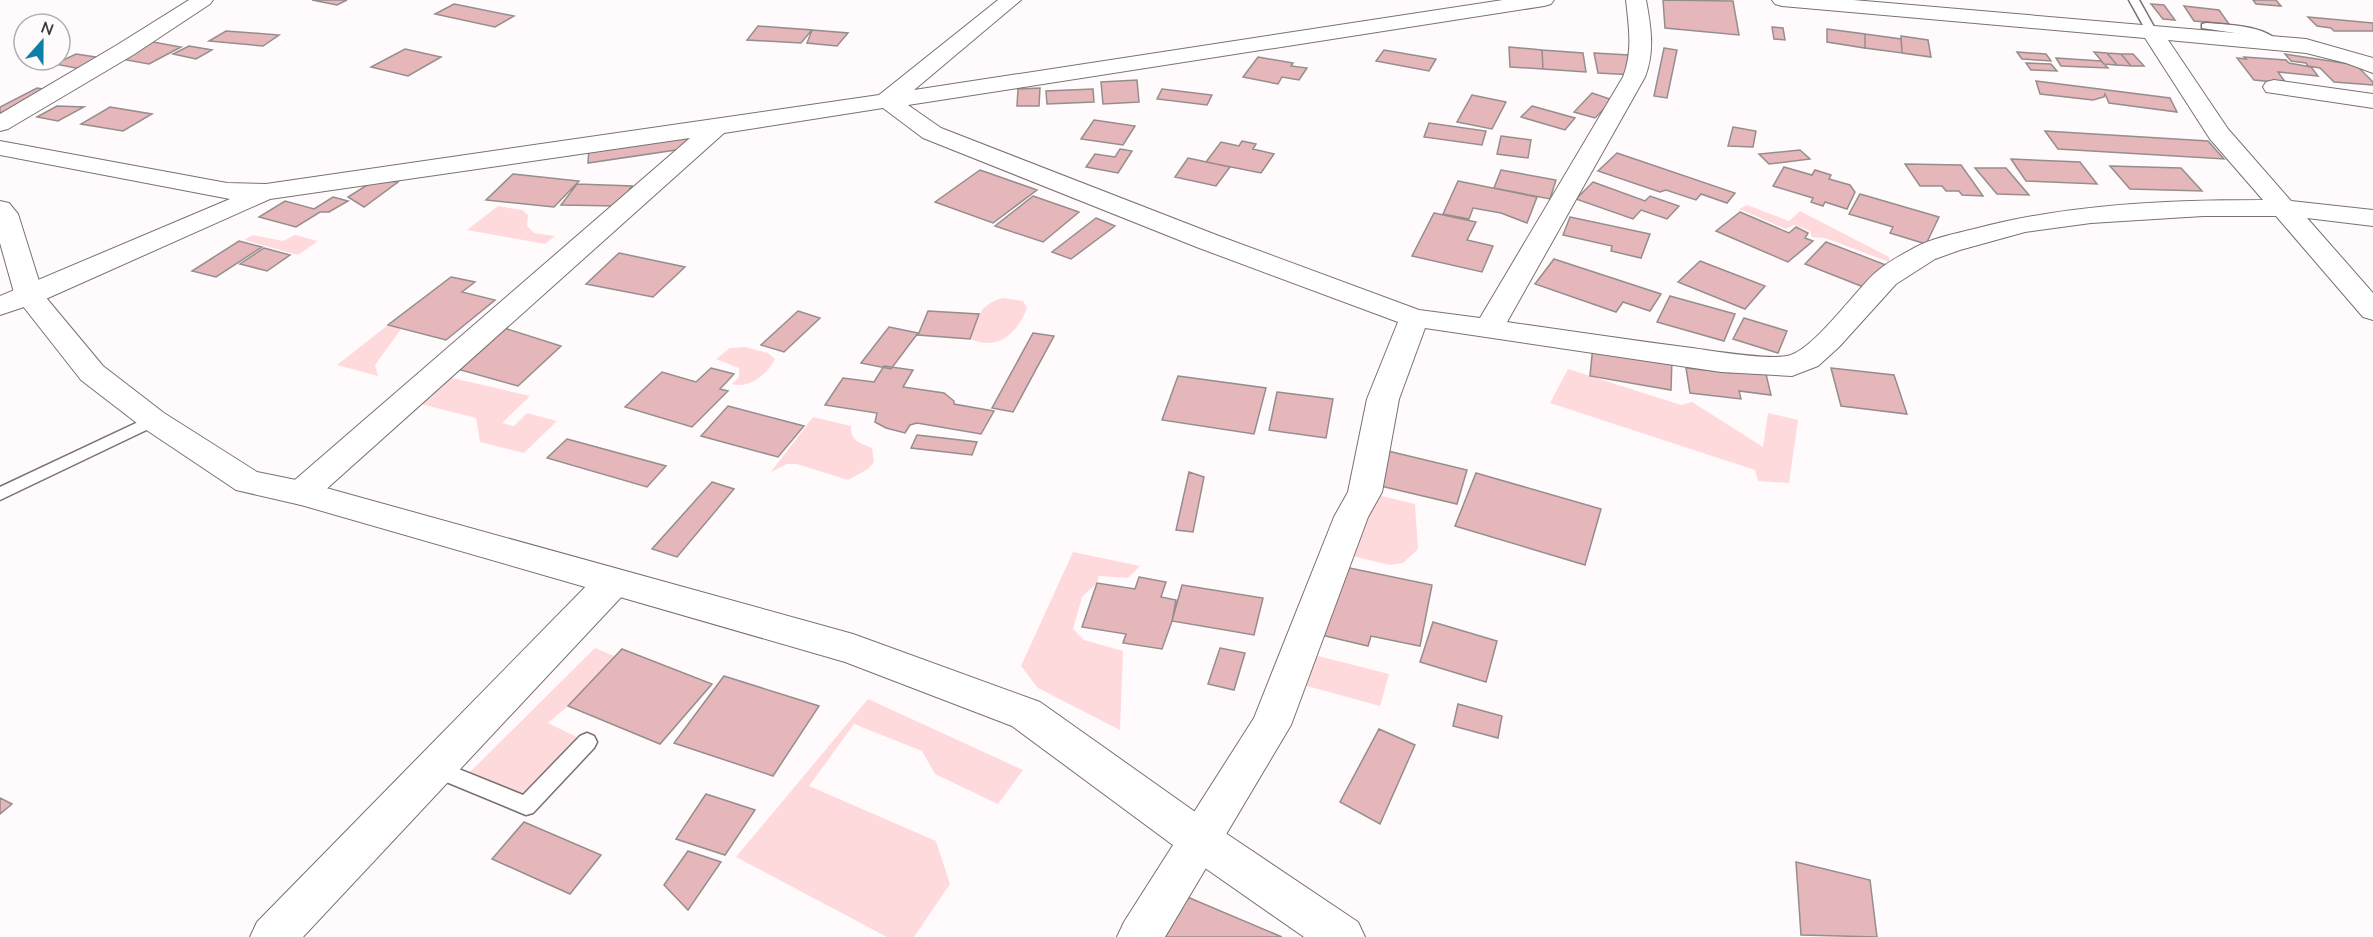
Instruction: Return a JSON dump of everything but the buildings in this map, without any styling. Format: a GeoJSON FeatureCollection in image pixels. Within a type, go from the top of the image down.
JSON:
{"type":"FeatureCollection","features":[{"type":"Feature","properties":{"kind":"street"},"geometry":{"type":"LineString","coordinates":[[0,124],[125,50],[203,0]]}},
{"type":"Feature","properties":{"kind":"street"},"geometry":{"type":"LineString","coordinates":[[887,100],[1011,0]]}},
{"type":"Feature","properties":{"kind":"street"},"geometry":{"type":"LineString","coordinates":[[0,148],[228,191],[266,192],[717,127],[1544,0]]}},
{"type":"Feature","properties":{"kind":"street"},"geometry":{"type":"LineString","coordinates":[[1490,327],[1634,77],[1640,61],[1641,34],[1636,0]]}},
{"type":"Feature","properties":{"kind":"street"},"geometry":{"type":"LineString","coordinates":[[1782,0],[2306,46],[2354,58],[2373,66]]}},
{"type":"Feature","properties":{"kind":"street"},"geometry":{"type":"LineString","coordinates":[[2153,34],[2219,134],[2373,311]]}},
{"type":"Feature","properties":{"kind":"street"},"geometry":{"type":"LineString","coordinates":[[2274,87],[2348,96],[2373,102]]}},
{"type":"Feature","properties":{"kind":"street"},"geometry":{"type":"LineString","coordinates":[[887,100],[932,133],[1209,242],[1414,318],[1490,327],[1721,362],[1792,366],[1807,359],[1829,340],[1886,278],[1925,253],[2023,224],[2091,216],[2202,208],[2284,208],[2373,218]]}},
{"type":"Feature","properties":{"kind":"street"},"geometry":{"type":"LineString","coordinates":[[301,494],[717,127]]}},
{"type":"Feature","properties":{"kind":"street"},"geometry":{"type":"LineString","coordinates":[[0,306],[29,296],[266,192]]}},
{"type":"Feature","properties":{"kind":"street"},"geometry":{"type":"LineString","coordinates":[[0,209],[5,214],[29,296],[92,373],[153,420],[248,482],[301,494],[853,649],[1026,714],[1200,840],[1342,937]]}},
{"type":"Feature","properties":{"kind":"street"},"geometry":{"type":"LineString","coordinates":[[1140,937],[1270,725],[1351,517],[1365,492],[1383,399],[1414,318]]}},
{"type":"Feature","properties":{"kind":"street"},"geometry":{"type":"LineString","coordinates":[[273,937],[612,583]]}},
{"type":"Feature","properties":{"kind":"lane"},"geometry":{"type":"LineString","coordinates":[[2134,0],[2153,34]]}},
{"type":"Feature","properties":{"kind":"lane"},"geometry":{"type":"LineString","coordinates":[[2206,26],[2231,27],[2264,34],[2277,44]]}},
{"type":"Feature","properties":{"kind":"lane"},"geometry":{"type":"LineString","coordinates":[[0,494],[153,420]]}},
{"type":"Feature","properties":{"kind":"lane"},"geometry":{"type":"LineString","coordinates":[[434,768],[526,806],[587,742]]}},
{"type":"Feature","properties":{"kind":"shaded area"},"geometry":{"type":"Polygon","coordinates":[[[1747,205],[1789,221],[1800,211],[1889,257],[1889,262],[1825,238],[1812,237],[1810,231],[1794,225],[1786,229],[1739,209],[1747,205]]]}},
{"type":"Feature","properties":{"kind":"shaded area"},"geometry":{"type":"Polygon","coordinates":[[[498,206],[522,210],[528,215],[527,226],[534,233],[555,236],[545,244],[467,230],[498,206]]]}},
{"type":"Feature","properties":{"kind":"shaded area"},"geometry":{"type":"Polygon","coordinates":[[[253,235],[283,241],[295,235],[318,241],[298,255],[244,240],[253,235]]]}},
{"type":"Feature","properties":{"kind":"shaded area"},"geometry":{"type":"Polygon","coordinates":[[[1003,298],[1023,301],[1027,308],[1018,326],[998,341],[989,343],[970,339],[977,318],[984,308],[1003,298]]]}},
{"type":"Feature","properties":{"kind":"shaded area"},"geometry":{"type":"Polygon","coordinates":[[[388,325],[401,329],[375,365],[378,376],[337,365],[388,325]]]}},
{"type":"Feature","properties":{"kind":"shaded area"},"geometry":{"type":"Polygon","coordinates":[[[745,347],[768,353],[775,359],[768,370],[757,379],[745,384],[732,384],[739,377],[739,368],[716,359],[730,348],[745,347]]]}},
{"type":"Feature","properties":{"kind":"shaded area"},"geometry":{"type":"Polygon","coordinates":[[[1568,369],[1681,405],[1692,402],[1763,447],[1768,413],[1798,420],[1789,483],[1758,481],[1755,470],[1550,403],[1568,369]]]}},
{"type":"Feature","properties":{"kind":"shaded area"},"geometry":{"type":"Polygon","coordinates":[[[448,377],[530,396],[502,423],[514,426],[527,413],[557,421],[524,453],[480,442],[476,418],[417,403],[448,377]]]}},
{"type":"Feature","properties":{"kind":"shaded area"},"geometry":{"type":"Polygon","coordinates":[[[813,417],[851,426],[854,438],[872,448],[874,462],[868,469],[848,480],[797,464],[787,464],[771,472],[813,417]]]}},
{"type":"Feature","properties":{"kind":"shaded area"},"geometry":{"type":"Polygon","coordinates":[[[1365,492],[1415,504],[1418,549],[1403,563],[1390,565],[1344,554],[1365,492]]]}},
{"type":"Feature","properties":{"kind":"shaded area"},"geometry":{"type":"Polygon","coordinates":[[[1073,552],[1140,566],[1128,578],[1099,576],[1097,583],[1082,597],[1073,629],[1084,640],[1123,651],[1120,730],[1038,688],[1021,666],[1073,552]]]}},
{"type":"Feature","properties":{"kind":"shaded area"},"geometry":{"type":"Polygon","coordinates":[[[595,648],[614,656],[568,706],[548,723],[587,742],[529,803],[469,773],[595,648]]]}},
{"type":"Feature","properties":{"kind":"shaded area"},"geometry":{"type":"Polygon","coordinates":[[[1310,654],[1389,674],[1380,706],[1300,684],[1310,654]]]}},
{"type":"Feature","properties":{"kind":"shaded area"},"geometry":{"type":"Polygon","coordinates":[[[868,699],[1023,770],[998,804],[935,774],[922,751],[854,724],[809,786],[936,841],[950,884],[914,937],[887,937],[736,857],[868,699]]]}}]}
